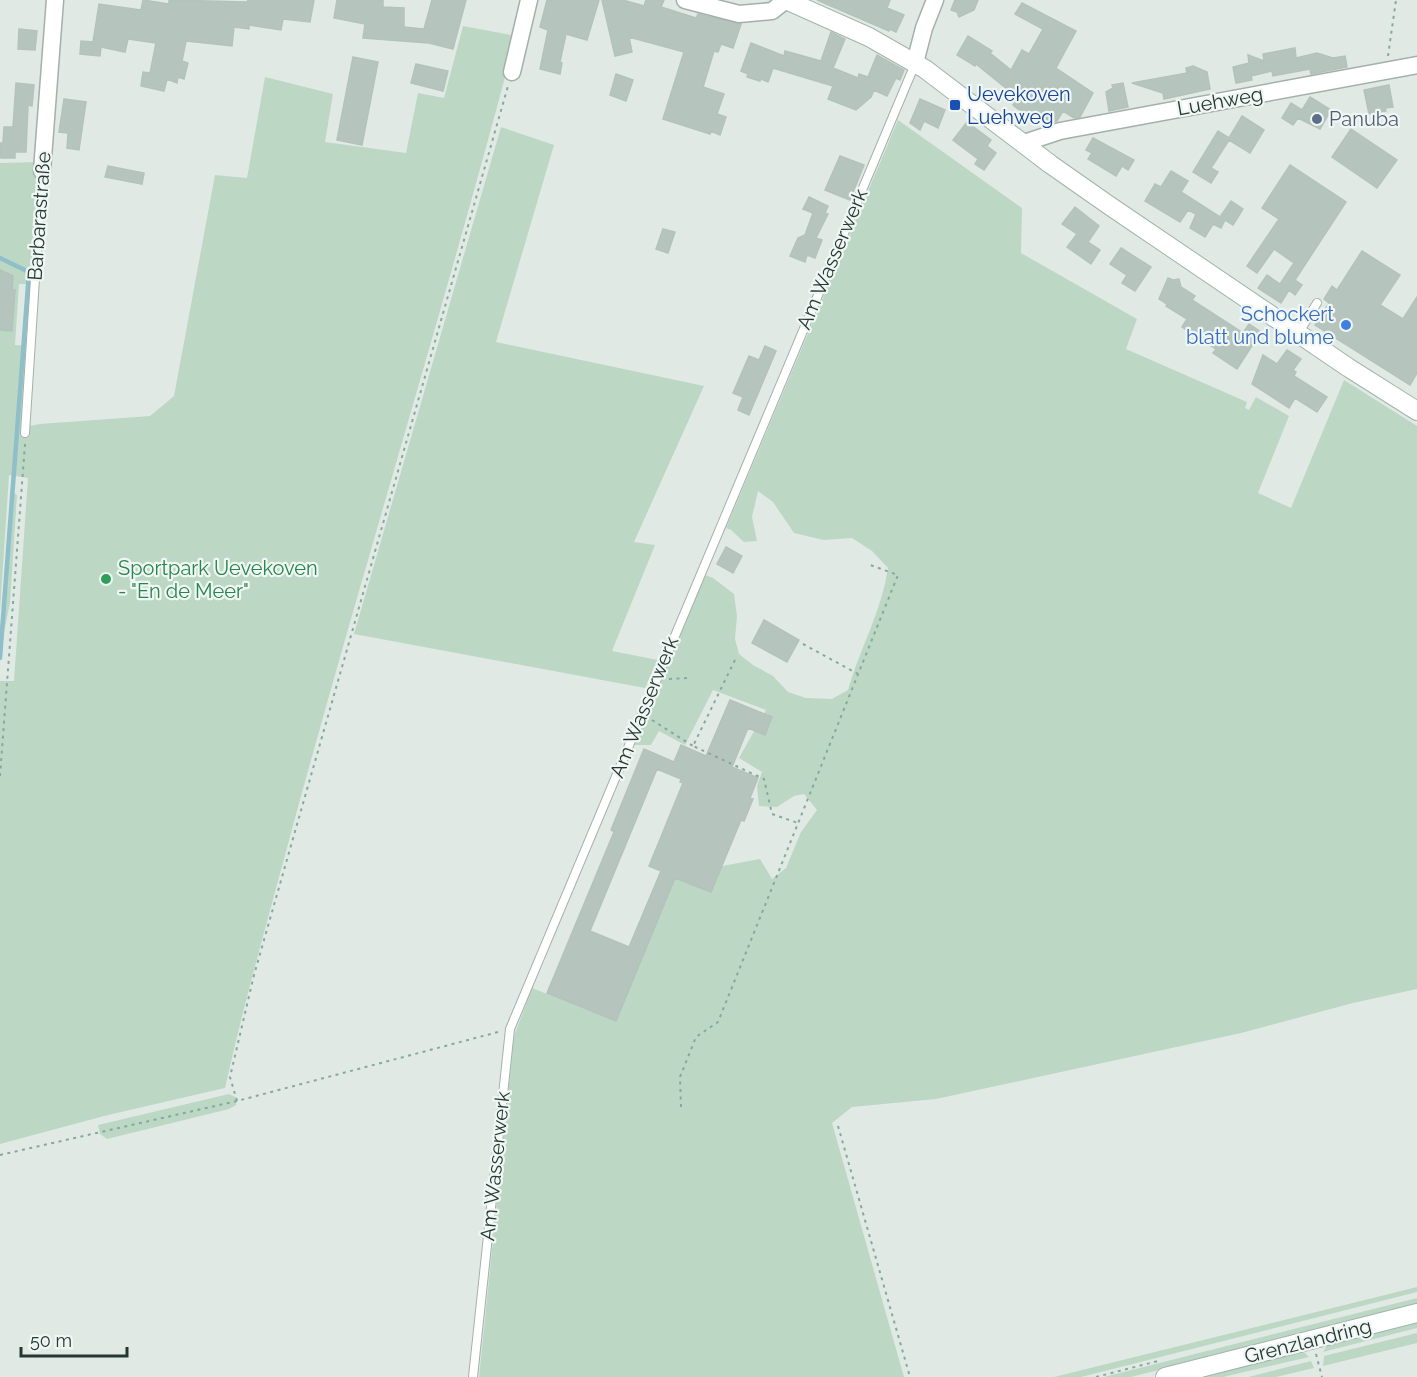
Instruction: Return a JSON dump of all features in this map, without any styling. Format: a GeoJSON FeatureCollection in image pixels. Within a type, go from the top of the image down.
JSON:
{"type":"FeatureCollection","features":[{"type":"Feature","properties":{"kind":"main road"},"geometry":{"type":"LineString","coordinates":[[786,0],[869,37],[926,69],[1110,206],[1298,334],[1417,411]]}},
{"type":"Feature","properties":{"kind":"main road","name":"Grenzlandring"},"geometry":{"type":"LineString","coordinates":[[1165,1377],[1417,1314]]}},
{"type":"Feature","properties":{"kind":"street","name":"Barbarastraße"},"geometry":{"type":"LineString","coordinates":[[42,171],[55,0]]}},
{"type":"Feature","properties":{"kind":"street"},"geometry":{"type":"LineString","coordinates":[[512,72],[530,0]]}},
{"type":"Feature","properties":{"kind":"street"},"geometry":{"type":"LineString","coordinates":[[685,0],[739,14],[772,11],[786,0]]}},
{"type":"Feature","properties":{"kind":"street"},"geometry":{"type":"LineString","coordinates":[[915,63],[924,28],[935,0]]}},
{"type":"Feature","properties":{"kind":"street","name":"Luehweg"},"geometry":{"type":"LineString","coordinates":[[1024,143],[1060,131],[1417,65]]}},
{"type":"Feature","properties":{"kind":"lane","name":"Am Wasserwerk"},"geometry":{"type":"LineString","coordinates":[[472,1377],[510,1029],[915,63]]}},
{"type":"Feature","properties":{"kind":"lane","name":"Barbarastraße"},"geometry":{"type":"LineString","coordinates":[[25,433],[42,171]]}},
{"type":"Feature","properties":{"kind":"lane"},"geometry":{"type":"LineString","coordinates":[[1298,334],[1317,303]]}},
{"type":"Feature","properties":{"kind":"path"},"geometry":{"type":"LineString","coordinates":[[1385,70],[1396,0]]}},
{"type":"Feature","properties":{"kind":"path"},"geometry":{"type":"LineString","coordinates":[[237,1101],[230,1077],[254,975],[512,72]]}},
{"type":"Feature","properties":{"kind":"path"},"geometry":{"type":"LineString","coordinates":[[0,776],[25,433]]}},
{"type":"Feature","properties":{"kind":"path"},"geometry":{"type":"LineString","coordinates":[[681,1107],[680,1077],[690,1050],[696,1037],[718,1022],[898,575],[870,565]]}},
{"type":"Feature","properties":{"kind":"path"},"geometry":{"type":"LineString","coordinates":[[803,644],[858,674]]}},
{"type":"Feature","properties":{"kind":"path"},"geometry":{"type":"LineString","coordinates":[[693,746],[735,660]]}},
{"type":"Feature","properties":{"kind":"path"},"geometry":{"type":"LineString","coordinates":[[654,681],[688,678]]}},
{"type":"Feature","properties":{"kind":"path"},"geometry":{"type":"LineString","coordinates":[[642,714],[693,746],[764,778],[772,814],[798,823]]}},
{"type":"Feature","properties":{"kind":"path"},"geometry":{"type":"LineString","coordinates":[[0,1155],[237,1101],[510,1029]]}},
{"type":"Feature","properties":{"kind":"path"},"geometry":{"type":"LineString","coordinates":[[838,1126],[910,1377]]}},
{"type":"Feature","properties":{"kind":"path"},"geometry":{"type":"LineString","coordinates":[[1313,1340],[1322,1377]]}},
{"type":"Feature","properties":{"kind":"green space"},"geometry":{"type":"Polygon","coordinates":[[[463,26],[516,36],[298,807],[225,1088],[108,1115],[0,1144],[0,681],[14,681],[28,478],[9,475],[0,611],[0,163],[37,162],[29,284],[19,284],[15,345],[29,346],[21,435],[29,436],[29,426],[40,424],[150,416],[174,396],[215,175],[247,178],[265,77],[333,94],[325,142],[406,153],[418,93],[444,98],[463,26]]]}},
{"type":"Feature","properties":{"kind":"green space"},"geometry":{"type":"Polygon","coordinates":[[[898,120],[1022,208],[1021,253],[1137,319],[1126,349],[1247,402],[1245,408],[1249,410],[1256,397],[1289,416],[1258,493],[1291,508],[1344,380],[1417,426],[1417,989],[1353,1003],[1241,1033],[936,1099],[852,1107],[832,1123],[904,1377],[479,1377],[514,1036],[532,988],[616,1021],[675,878],[711,892],[722,866],[760,859],[772,879],[786,868],[801,832],[817,810],[804,794],[794,796],[777,807],[759,806],[757,786],[762,772],[739,758],[766,710],[713,690],[685,745],[659,731],[651,745],[633,745],[705,575],[713,578],[734,594],[737,616],[735,639],[739,654],[773,676],[788,692],[806,698],[832,699],[848,690],[880,600],[888,568],[872,551],[852,538],[824,540],[794,533],[773,502],[758,491],[752,517],[757,541],[744,542],[726,528],[898,120]]]}},
{"type":"Feature","properties":{"kind":"green space"},"geometry":{"type":"Polygon","coordinates":[[[501,127],[554,145],[496,342],[704,386],[634,542],[655,545],[612,651],[658,660],[645,688],[354,634],[501,127]]]}},
{"type":"Feature","properties":{"kind":"green space"},"geometry":{"type":"Polygon","coordinates":[[[13,492],[17,495],[10,603],[3,637],[13,492]]]}},
{"type":"Feature","properties":{"kind":"green space"},"geometry":{"type":"Polygon","coordinates":[[[229,1094],[237,1098],[236,1105],[229,1109],[107,1139],[100,1134],[98,1125],[229,1094]]]}},
{"type":"Feature","properties":{"kind":"green space"},"geometry":{"type":"Polygon","coordinates":[[[1417,1287],[1417,1292],[1081,1377],[1054,1377],[1417,1287]]]}},
{"type":"Feature","properties":{"kind":"green space"},"geometry":{"type":"Polygon","coordinates":[[[1417,1298],[1417,1304],[1131,1377],[1104,1377],[1417,1298]]]}},
{"type":"Feature","properties":{"kind":"green space"},"geometry":{"type":"Polygon","coordinates":[[[1417,1321],[1417,1328],[1323,1352],[1328,1344],[1417,1321]]]}},
{"type":"Feature","properties":{"kind":"green space"},"geometry":{"type":"Polygon","coordinates":[[[1417,1333],[1417,1343],[1323,1366],[1324,1356],[1417,1333]]]}},
{"type":"Feature","properties":{"kind":"green space"},"geometry":{"type":"Polygon","coordinates":[[[1302,1350],[1309,1357],[1223,1377],[1196,1377],[1302,1350]]]}},
{"type":"Feature","properties":{"kind":"green space"},"geometry":{"type":"Polygon","coordinates":[[[1311,1361],[1314,1368],[1276,1377],[1248,1377],[1311,1361]]]}},
{"type":"Feature","properties":{"kind":"building"},"geometry":{"type":"Polygon","coordinates":[[[143,0],[169,4],[169,0],[247,2],[248,0],[314,0],[310,22],[283,19],[281,30],[249,25],[249,29],[234,27],[232,46],[186,41],[182,61],[188,63],[184,79],[178,77],[177,83],[167,79],[164,91],[141,86],[143,72],[150,73],[156,43],[128,39],[125,52],[101,47],[100,56],[80,54],[81,41],[93,42],[99,4],[141,10],[143,0]]]}},
{"type":"Feature","properties":{"kind":"building"},"geometry":{"type":"Polygon","coordinates":[[[337,0],[383,0],[383,7],[404,8],[404,27],[424,29],[432,0],[466,0],[453,49],[429,43],[363,38],[365,24],[334,18],[337,0]]]}},
{"type":"Feature","properties":{"kind":"building"},"geometry":{"type":"Polygon","coordinates":[[[547,0],[599,0],[587,40],[566,34],[560,74],[540,69],[548,30],[540,27],[547,0]]]}},
{"type":"Feature","properties":{"kind":"building"},"geometry":{"type":"Polygon","coordinates":[[[602,0],[623,0],[644,6],[646,0],[664,0],[661,7],[696,18],[698,14],[741,24],[733,48],[721,44],[718,52],[714,51],[703,87],[724,94],[717,114],[726,117],[720,135],[663,119],[684,52],[629,37],[632,52],[615,56],[602,0]]]}},
{"type":"Feature","properties":{"kind":"building"},"geometry":{"type":"Polygon","coordinates":[[[817,0],[890,0],[887,8],[904,15],[896,32],[890,29],[889,31],[817,0]]]}},
{"type":"Feature","properties":{"kind":"building"},"geometry":{"type":"Polygon","coordinates":[[[955,0],[978,0],[974,10],[959,17],[957,12],[951,10],[955,0]]]}},
{"type":"Feature","properties":{"kind":"building"},"geometry":{"type":"Polygon","coordinates":[[[1022,3],[1076,31],[1056,68],[1093,93],[1080,117],[1074,118],[1063,111],[1057,121],[1049,124],[1030,111],[1027,116],[1013,105],[1018,98],[976,64],[975,66],[957,55],[968,36],[992,51],[990,53],[1011,70],[1022,50],[1029,54],[1043,29],[1015,14],[1022,3]]]}},
{"type":"Feature","properties":{"kind":"building"},"geometry":{"type":"Polygon","coordinates":[[[19,29],[37,31],[35,50],[18,49],[19,29]]]}},
{"type":"Feature","properties":{"kind":"building"},"geometry":{"type":"Polygon","coordinates":[[[831,32],[845,39],[833,68],[858,78],[859,74],[868,77],[877,55],[904,70],[900,80],[896,78],[887,96],[874,90],[871,97],[856,110],[828,99],[833,86],[773,68],[768,82],[747,77],[748,74],[741,71],[751,43],[784,56],[785,51],[821,61],[831,32]]]}},
{"type":"Feature","properties":{"kind":"building"},"geometry":{"type":"Polygon","coordinates":[[[1295,48],[1296,58],[1317,53],[1333,58],[1345,56],[1347,67],[1311,74],[1310,69],[1273,76],[1272,71],[1251,76],[1252,80],[1236,83],[1233,67],[1249,63],[1248,55],[1264,61],[1263,54],[1295,48]]]}},
{"type":"Feature","properties":{"kind":"building"},"geometry":{"type":"Polygon","coordinates":[[[353,57],[378,62],[362,145],[337,140],[353,57]]]}},
{"type":"Feature","properties":{"kind":"building"},"geometry":{"type":"Polygon","coordinates":[[[416,64],[448,71],[443,91],[411,83],[416,64]]]}},
{"type":"Feature","properties":{"kind":"building"},"geometry":{"type":"Polygon","coordinates":[[[1193,66],[1207,72],[1210,89],[1164,99],[1163,93],[1132,83],[1187,73],[1186,68],[1193,66]]]}},
{"type":"Feature","properties":{"kind":"building"},"geometry":{"type":"Polygon","coordinates":[[[616,74],[633,80],[626,101],[610,95],[616,74]]]}},
{"type":"Feature","properties":{"kind":"building"},"geometry":{"type":"Polygon","coordinates":[[[16,83],[34,85],[32,106],[28,105],[26,152],[15,152],[15,158],[1,158],[0,143],[3,143],[4,127],[13,127],[16,83]]]}},
{"type":"Feature","properties":{"kind":"building"},"geometry":{"type":"Polygon","coordinates":[[[1123,83],[1128,107],[1109,111],[1106,92],[1113,88],[1112,85],[1123,83]]]}},
{"type":"Feature","properties":{"kind":"building"},"geometry":{"type":"Polygon","coordinates":[[[1389,85],[1393,107],[1385,108],[1386,111],[1369,114],[1364,90],[1389,85]]]}},
{"type":"Feature","properties":{"kind":"building"},"geometry":{"type":"Polygon","coordinates":[[[1310,97],[1331,110],[1320,129],[1298,118],[1293,125],[1282,118],[1291,103],[1302,110],[1310,97]]]}},
{"type":"Feature","properties":{"kind":"building"},"geometry":{"type":"Polygon","coordinates":[[[64,99],[86,102],[79,150],[67,148],[68,133],[59,132],[64,99]]]}},
{"type":"Feature","properties":{"kind":"building"},"geometry":{"type":"Polygon","coordinates":[[[920,99],[945,110],[938,128],[924,121],[920,130],[910,123],[920,99]]]}},
{"type":"Feature","properties":{"kind":"building"},"geometry":{"type":"Polygon","coordinates":[[[1242,116],[1264,130],[1250,153],[1229,140],[1211,168],[1218,172],[1211,183],[1193,172],[1218,131],[1229,138],[1242,116]]]}},
{"type":"Feature","properties":{"kind":"building"},"geometry":{"type":"Polygon","coordinates":[[[967,122],[991,140],[987,146],[996,153],[984,170],[975,164],[978,159],[953,140],[967,122]]]}},
{"type":"Feature","properties":{"kind":"building"},"geometry":{"type":"Polygon","coordinates":[[[1351,129],[1397,160],[1377,188],[1332,157],[1351,129]]]}},
{"type":"Feature","properties":{"kind":"building"},"geometry":{"type":"Polygon","coordinates":[[[1093,138],[1134,160],[1128,170],[1122,166],[1116,176],[1088,159],[1092,153],[1086,150],[1093,138]]]}},
{"type":"Feature","properties":{"kind":"building"},"geometry":{"type":"Polygon","coordinates":[[[840,156],[864,165],[850,200],[825,190],[840,156]]]}},
{"type":"Feature","properties":{"kind":"building"},"geometry":{"type":"Polygon","coordinates":[[[1290,165],[1346,202],[1295,280],[1302,285],[1295,295],[1289,290],[1281,303],[1258,288],[1267,275],[1280,284],[1294,263],[1274,249],[1257,273],[1247,266],[1279,219],[1262,208],[1290,165]]]}},
{"type":"Feature","properties":{"kind":"building"},"geometry":{"type":"Polygon","coordinates":[[[108,166],[144,173],[142,184],[105,177],[108,166]]]}},
{"type":"Feature","properties":{"kind":"building"},"geometry":{"type":"Polygon","coordinates":[[[1171,171],[1188,181],[1181,192],[1220,217],[1231,201],[1243,209],[1233,225],[1225,220],[1221,228],[1213,224],[1205,237],[1190,228],[1196,214],[1188,210],[1180,222],[1145,201],[1155,184],[1161,187],[1171,171]]]}},
{"type":"Feature","properties":{"kind":"building"},"geometry":{"type":"Polygon","coordinates":[[[809,197],[828,206],[825,213],[828,214],[816,238],[822,240],[815,258],[807,255],[805,262],[790,256],[798,238],[805,235],[813,213],[803,209],[809,197]]]}},
{"type":"Feature","properties":{"kind":"building"},"geometry":{"type":"Polygon","coordinates":[[[1075,207],[1099,226],[1088,242],[1100,250],[1091,264],[1067,247],[1077,234],[1062,224],[1075,207]]]}},
{"type":"Feature","properties":{"kind":"building"},"geometry":{"type":"Polygon","coordinates":[[[663,229],[675,232],[668,253],[656,249],[663,229]]]}},
{"type":"Feature","properties":{"kind":"building"},"geometry":{"type":"Polygon","coordinates":[[[1121,248],[1151,267],[1135,291],[1122,283],[1127,275],[1110,264],[1121,248]]]}},
{"type":"Feature","properties":{"kind":"building"},"geometry":{"type":"Polygon","coordinates":[[[1362,251],[1400,275],[1380,305],[1403,319],[1417,297],[1417,373],[1410,385],[1315,325],[1329,303],[1324,299],[1332,286],[1337,290],[1362,251]]]}},
{"type":"Feature","properties":{"kind":"building"},"geometry":{"type":"Polygon","coordinates":[[[0,270],[13,276],[12,290],[15,290],[12,331],[0,330],[0,270]]]}},
{"type":"Feature","properties":{"kind":"building"},"geometry":{"type":"Polygon","coordinates":[[[1168,278],[1179,279],[1181,287],[1195,296],[1192,300],[1243,333],[1249,324],[1261,332],[1237,369],[1213,353],[1216,349],[1182,327],[1187,319],[1159,299],[1168,278]]]}},
{"type":"Feature","properties":{"kind":"building"},"geometry":{"type":"Polygon","coordinates":[[[765,346],[776,351],[749,415],[738,410],[743,397],[733,393],[749,356],[759,360],[765,346]]]}},
{"type":"Feature","properties":{"kind":"building"},"geometry":{"type":"Polygon","coordinates":[[[1287,350],[1301,359],[1293,370],[1296,372],[1294,376],[1327,397],[1317,412],[1295,398],[1289,408],[1252,384],[1263,355],[1277,364],[1287,350]]]}},
{"type":"Feature","properties":{"kind":"building"},"geometry":{"type":"Polygon","coordinates":[[[726,547],[742,556],[733,573],[717,564],[726,547]]]}},
{"type":"Feature","properties":{"kind":"building"},"geometry":{"type":"Polygon","coordinates":[[[764,620],[799,640],[787,662],[752,643],[764,620]]]}},
{"type":"Feature","properties":{"kind":"building"},"geometry":{"type":"Polygon","coordinates":[[[730,700],[772,717],[765,735],[748,728],[732,767],[758,778],[744,821],[741,820],[711,892],[675,878],[616,1021],[547,993],[614,832],[611,830],[644,749],[674,762],[681,745],[706,756],[730,700]],[[657,769],[590,931],[629,947],[661,871],[649,866],[683,783],[680,782],[681,779],[657,769]]]}},
{"type":"Feature","properties":{"kind":"waterway"},"geometry":{"type":"LineString","coordinates":[[0,258],[29,272],[0,658]]}},
{"type":"Feature","properties":{"kind":"place","name":"Uevekoven Luehweg"},"geometry":{"type":"Point","coordinates":[955,105]}},
{"type":"Feature","properties":{"kind":"place","name":"Panuba"},"geometry":{"type":"Point","coordinates":[1317,119]}},
{"type":"Feature","properties":{"kind":"place","name":"Schockert blatt und blume"},"geometry":{"type":"Point","coordinates":[1346,325]}},
{"type":"Feature","properties":{"kind":"place","name":"Sportpark Uevekoven - \"En de Meer\""},"geometry":{"type":"Point","coordinates":[106,579]}}]}
